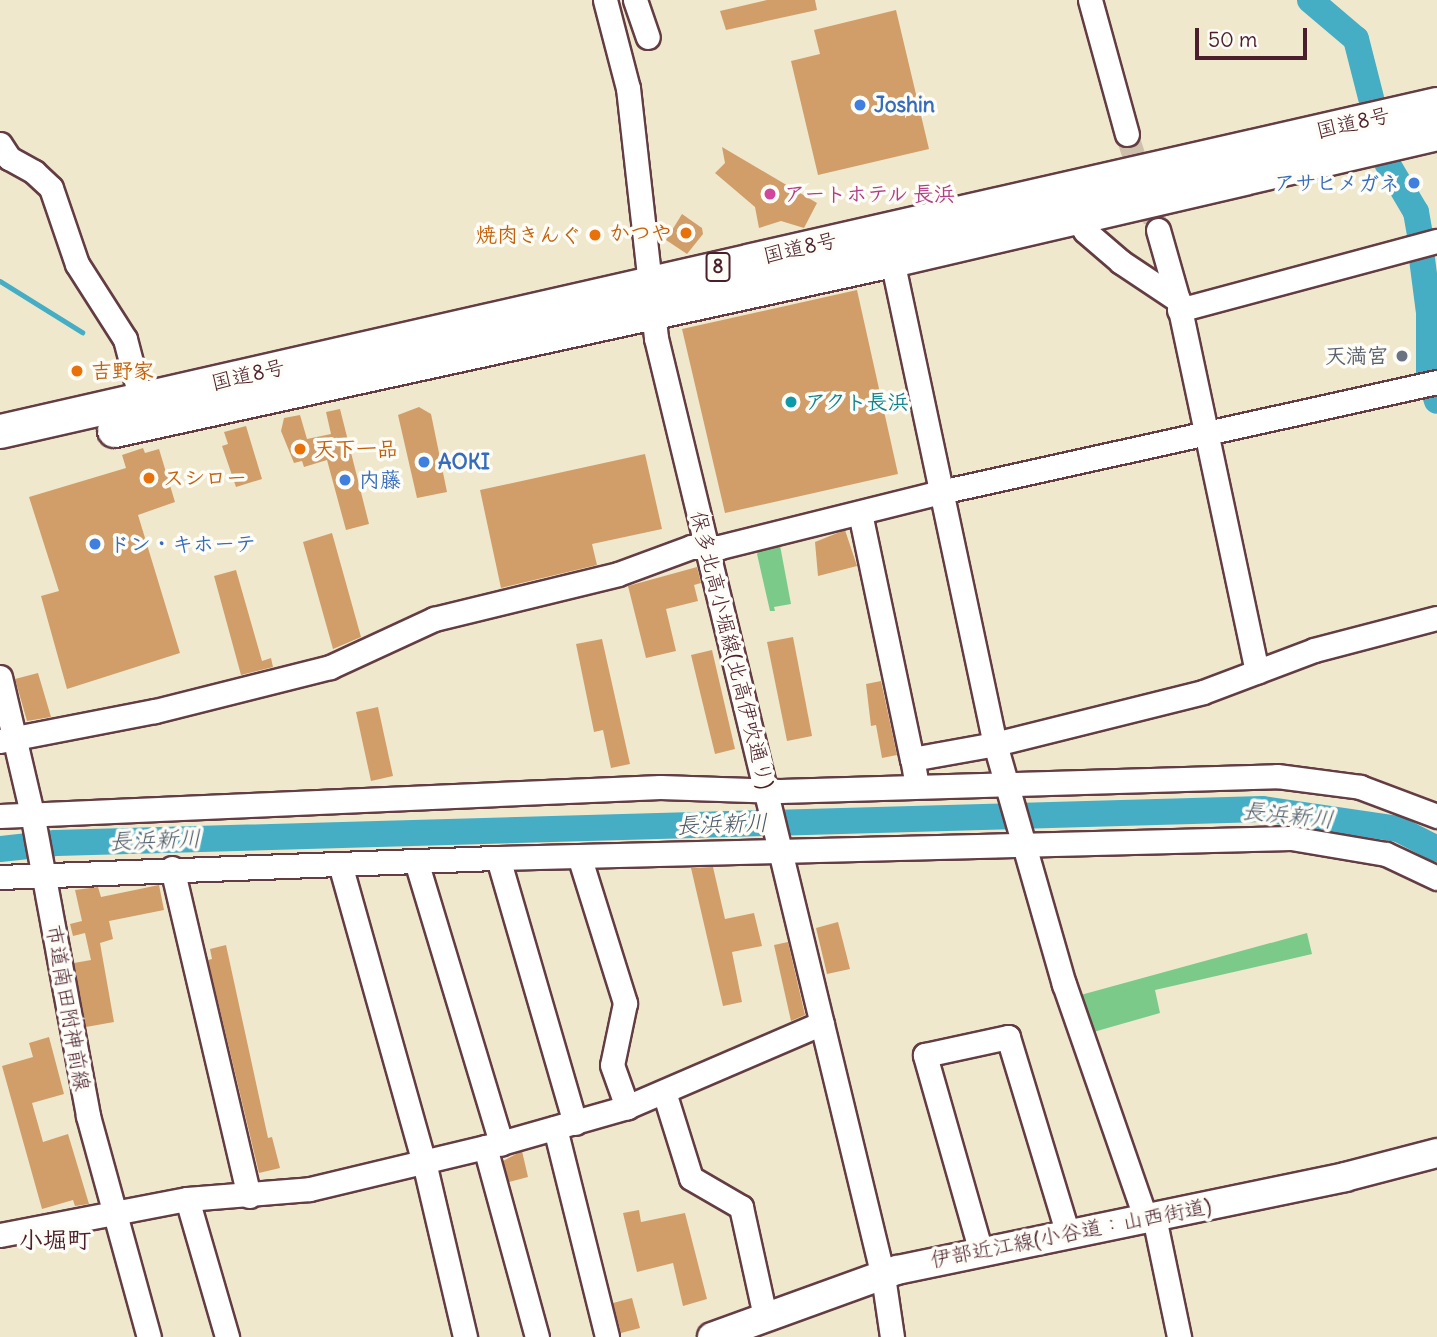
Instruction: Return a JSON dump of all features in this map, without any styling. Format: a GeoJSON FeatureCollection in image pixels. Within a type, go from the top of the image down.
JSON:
{"type":"FeatureCollection","features":[{"type":"Feature","properties":{"kind":"highway","name":"国道8号"},"geometry":{"type":"LineString","coordinates":[[0,455],[1437,104]]}},
{"type":"Feature","properties":{"kind":"highway","name":"国道8号"},"geometry":{"type":"LineString","coordinates":[[0,432],[141,400],[652,296],[892,260],[1437,133]]}},
{"type":"Feature","properties":{"kind":"main road","name":"伊部近江線(小谷道：山西街道)"},"geometry":{"type":"LineString","coordinates":[[712,1337],[883,1276],[981,1252],[1345,1177],[1437,1153]]}},
{"type":"Feature","properties":{"kind":"street","name":"保多北高小堀線(北高伊吹通り)"},"geometry":{"type":"LineString","coordinates":[[606,0],[628,88],[652,296],[707,547],[883,1276],[892,1337]]}},
{"type":"Feature","properties":{"kind":"street"},"geometry":{"type":"LineString","coordinates":[[1090,0],[1127,134]]}},
{"type":"Feature","properties":{"kind":"street"},"geometry":{"type":"LineString","coordinates":[[639,5],[648,37]]}},
{"type":"Feature","properties":{"kind":"street"},"geometry":{"type":"LineString","coordinates":[[0,144],[9,158],[34,172],[51,188],[77,264],[125,339],[141,400]]}},
{"type":"Feature","properties":{"kind":"street"},"geometry":{"type":"LineString","coordinates":[[1075,216],[1085,231],[1178,305]]}},
{"type":"Feature","properties":{"kind":"street"},"geometry":{"type":"LineString","coordinates":[[1158,230],[1178,305],[1257,672]]}},
{"type":"Feature","properties":{"kind":"street"},"geometry":{"type":"LineString","coordinates":[[1178,305],[1437,241]]}},
{"type":"Feature","properties":{"kind":"street"},"geometry":{"type":"LineString","coordinates":[[892,260],[945,491],[995,744],[1064,985],[1150,1218],[1180,1337]]}},
{"type":"Feature","properties":{"kind":"street"},"geometry":{"type":"LineString","coordinates":[[8,738],[155,711],[330,667],[434,619],[618,574],[691,547],[707,547],[1204,432],[1437,382]]}},
{"type":"Feature","properties":{"kind":"street"},"geometry":{"type":"LineString","coordinates":[[860,513],[917,786]]}},
{"type":"Feature","properties":{"kind":"street"},"geometry":{"type":"LineString","coordinates":[[912,760],[995,744],[1203,692],[1325,646],[1437,618]]}},
{"type":"Feature","properties":{"kind":"street","name":"市道南田附神前線"},"geometry":{"type":"LineString","coordinates":[[0,677],[8,738],[32,813],[88,1116],[149,1337]]}},
{"type":"Feature","properties":{"kind":"street"},"geometry":{"type":"LineString","coordinates":[[0,816],[308,806],[660,787],[767,794],[917,786],[1312,778],[1360,787],[1437,816]]}},
{"type":"Feature","properties":{"kind":"street"},"geometry":{"type":"LineString","coordinates":[[0,877],[43,873],[498,858],[580,859],[1023,839],[1291,838],[1386,854],[1437,878]]}},
{"type":"Feature","properties":{"kind":"street"},"geometry":{"type":"LineString","coordinates":[[498,858],[565,1125],[607,1337]]}},
{"type":"Feature","properties":{"kind":"street"},"geometry":{"type":"LineString","coordinates":[[580,859],[625,1003],[612,1065],[627,1107]]}},
{"type":"Feature","properties":{"kind":"street"},"geometry":{"type":"LineString","coordinates":[[416,861],[493,1145],[537,1337]]}},
{"type":"Feature","properties":{"kind":"street"},"geometry":{"type":"LineString","coordinates":[[340,864],[424,1162],[465,1337]]}},
{"type":"Feature","properties":{"kind":"street"},"geometry":{"type":"LineString","coordinates":[[172,869],[249,1196]]}},
{"type":"Feature","properties":{"kind":"street"},"geometry":{"type":"LineString","coordinates":[[0,1235],[187,1199],[310,1189],[493,1145],[627,1107],[822,1023]]}},
{"type":"Feature","properties":{"kind":"street"},"geometry":{"type":"LineString","coordinates":[[981,1252],[925,1055],[1008,1037],[1068,1234]]}},
{"type":"Feature","properties":{"kind":"street"},"geometry":{"type":"LineString","coordinates":[[664,1092],[691,1178],[741,1207],[765,1317]]}},
{"type":"Feature","properties":{"kind":"street"},"geometry":{"type":"LineString","coordinates":[[187,1199],[228,1337]]}},
{"type":"Feature","properties":{"kind":"green space"},"geometry":{"type":"Polygon","coordinates":[[[779,540],[791,604],[774,607],[775,611],[770,611],[757,554],[764,543],[779,540]]]}},
{"type":"Feature","properties":{"kind":"green space"},"geometry":{"type":"Polygon","coordinates":[[[1307,933],[1312,954],[1155,990],[1160,1013],[1090,1033],[1077,996],[1307,933]]]}},
{"type":"Feature","properties":{"kind":"building"},"geometry":{"type":"Polygon","coordinates":[[[767,0],[815,0],[817,10],[726,30],[720,11],[767,0]]]}},
{"type":"Feature","properties":{"kind":"building","name":"Joshin"},"geometry":{"type":"Polygon","coordinates":[[[896,10],[929,149],[818,175],[791,61],[820,54],[814,30],[896,10]]]}},
{"type":"Feature","properties":{"kind":"building","name":"アートホテル 長浜"},"geometry":{"type":"Polygon","coordinates":[[[722,147],[817,203],[804,228],[781,221],[759,228],[755,207],[715,173],[725,163],[722,147]]]}},
{"type":"Feature","properties":{"kind":"building","name":"かつや"},"geometry":{"type":"Polygon","coordinates":[[[682,214],[702,228],[703,234],[687,254],[666,240],[682,214]]]}},
{"type":"Feature","properties":{"kind":"building","name":"アクト長浜"},"geometry":{"type":"Polygon","coordinates":[[[857,290],[898,474],[725,513],[682,329],[857,290]]]}},
{"type":"Feature","properties":{"kind":"building","name":"AOKI"},"geometry":{"type":"Polygon","coordinates":[[[419,407],[431,414],[447,492],[417,498],[398,415],[419,407]]]}},
{"type":"Feature","properties":{"kind":"building","name":"内藤"},"geometry":{"type":"Polygon","coordinates":[[[340,409],[369,524],[346,530],[327,460],[304,467],[302,461],[294,463],[281,431],[284,418],[300,415],[307,439],[331,434],[326,412],[340,409]]]}},
{"type":"Feature","properties":{"kind":"building"},"geometry":{"type":"Polygon","coordinates":[[[246,426],[262,479],[236,487],[222,446],[228,444],[224,432],[246,426]]]}},
{"type":"Feature","properties":{"kind":"building","name":"ドン・キホーテ"},"geometry":{"type":"Polygon","coordinates":[[[143,448],[145,453],[159,449],[175,502],[138,515],[180,653],[67,689],[41,596],[59,591],[29,497],[126,468],[122,455],[143,448]]]}},
{"type":"Feature","properties":{"kind":"building"},"geometry":{"type":"Polygon","coordinates":[[[645,454],[662,529],[592,544],[597,565],[501,588],[480,490],[645,454]]]}},
{"type":"Feature","properties":{"kind":"building"},"geometry":{"type":"Polygon","coordinates":[[[845,530],[857,566],[818,576],[815,542],[845,530]]]}},
{"type":"Feature","properties":{"kind":"building"},"geometry":{"type":"Polygon","coordinates":[[[332,533],[361,637],[333,649],[303,542],[332,533]]]}},
{"type":"Feature","properties":{"kind":"building"},"geometry":{"type":"Polygon","coordinates":[[[697,567],[701,583],[694,585],[698,601],[666,609],[676,651],[646,658],[628,586],[697,567]]]}},
{"type":"Feature","properties":{"kind":"building"},"geometry":{"type":"Polygon","coordinates":[[[236,570],[262,661],[271,658],[273,667],[241,675],[214,576],[236,570]]]}},
{"type":"Feature","properties":{"kind":"building"},"geometry":{"type":"Polygon","coordinates":[[[793,637],[812,736],[787,741],[767,642],[793,637]]]}},
{"type":"Feature","properties":{"kind":"building"},"geometry":{"type":"Polygon","coordinates":[[[602,639],[630,764],[611,768],[603,730],[594,732],[576,644],[602,639]]]}},
{"type":"Feature","properties":{"kind":"building"},"geometry":{"type":"Polygon","coordinates":[[[712,650],[735,749],[715,754],[691,655],[712,650]]]}},
{"type":"Feature","properties":{"kind":"building"},"geometry":{"type":"Polygon","coordinates":[[[38,673],[51,717],[27,721],[15,679],[38,673]]]}},
{"type":"Feature","properties":{"kind":"building"},"geometry":{"type":"Polygon","coordinates":[[[881,681],[897,755],[882,758],[876,725],[871,726],[866,684],[881,681]]]}},
{"type":"Feature","properties":{"kind":"building"},"geometry":{"type":"Polygon","coordinates":[[[378,707],[393,776],[371,781],[356,712],[378,707]]]}},
{"type":"Feature","properties":{"kind":"building"},"geometry":{"type":"Polygon","coordinates":[[[713,867],[725,919],[754,913],[762,946],[732,952],[742,1002],[723,1006],[691,868],[713,867]]]}},
{"type":"Feature","properties":{"kind":"building"},"geometry":{"type":"Polygon","coordinates":[[[159,885],[164,910],[109,921],[113,939],[100,943],[114,1022],[86,1027],[74,963],[91,960],[85,933],[73,936],[70,924],[82,921],[75,890],[98,887],[101,897],[159,885]]]}},
{"type":"Feature","properties":{"kind":"building"},"geometry":{"type":"Polygon","coordinates":[[[838,922],[850,969],[827,974],[816,928],[838,922]]]}},
{"type":"Feature","properties":{"kind":"building"},"geometry":{"type":"Polygon","coordinates":[[[788,942],[805,1015],[791,1021],[774,945],[788,942]]]}},
{"type":"Feature","properties":{"kind":"building"},"geometry":{"type":"Polygon","coordinates":[[[226,945],[268,1138],[272,1137],[280,1168],[259,1173],[208,960],[212,959],[210,949],[226,945]]]}},
{"type":"Feature","properties":{"kind":"building"},"geometry":{"type":"Polygon","coordinates":[[[49,1037],[64,1094],[32,1103],[43,1142],[68,1134],[89,1204],[75,1206],[73,1200],[42,1209],[2,1066],[33,1057],[29,1043],[49,1037]]]}},
{"type":"Feature","properties":{"kind":"building"},"geometry":{"type":"Polygon","coordinates":[[[522,1151],[528,1177],[509,1182],[503,1161],[522,1151]]]}},
{"type":"Feature","properties":{"kind":"building"},"geometry":{"type":"Polygon","coordinates":[[[639,1210],[641,1222],[685,1213],[707,1299],[683,1306],[673,1263],[637,1272],[623,1213],[639,1210]]]}},
{"type":"Feature","properties":{"kind":"building"},"geometry":{"type":"Polygon","coordinates":[[[632,1298],[640,1328],[621,1333],[613,1303],[632,1298]]]}},
{"type":"Feature","properties":{"kind":"waterway"},"geometry":{"type":"LineString","coordinates":[[1310,0],[1356,39],[1371,98]]}},
{"type":"Feature","properties":{"kind":"waterway"},"geometry":{"type":"LineString","coordinates":[[1387,163],[1416,212],[1421,241]]}},
{"type":"Feature","properties":{"kind":"waterway"},"geometry":{"type":"LineString","coordinates":[[1421,251],[1429,313],[1429,375],[1437,401]]}},
{"type":"Feature","properties":{"kind":"waterway"},"geometry":{"type":"LineString","coordinates":[[0,281],[82,332]]}},
{"type":"Feature","properties":{"kind":"waterway","name":"長浜新川"},"geometry":{"type":"LineString","coordinates":[[0,849],[56,843],[1263,809],[1398,829],[1437,849]]}},
{"type":"Feature","properties":{"kind":"tunnel"},"geometry":{"type":"LineString","coordinates":[[1127,134],[1158,230]]}},
{"type":"Feature","properties":{"kind":"place","name":"Joshin"},"geometry":{"type":"Point","coordinates":[860,105]}},
{"type":"Feature","properties":{"kind":"place","name":"アサヒメガネ"},"geometry":{"type":"Point","coordinates":[1414,183]}},
{"type":"Feature","properties":{"kind":"place","name":"アートホテル 長浜"},"geometry":{"type":"Point","coordinates":[770,194]}},
{"type":"Feature","properties":{"kind":"place","name":"かつや"},"geometry":{"type":"Point","coordinates":[686,233]}},
{"type":"Feature","properties":{"kind":"place","name":"焼肉きんぐ"},"geometry":{"type":"Point","coordinates":[595,235]}},
{"type":"Feature","properties":{"kind":"place","name":"天満宮"},"geometry":{"type":"Point","coordinates":[1402,356]}},
{"type":"Feature","properties":{"kind":"place","name":"吉野家"},"geometry":{"type":"Point","coordinates":[77,371]}},
{"type":"Feature","properties":{"kind":"place","name":"アクト長浜"},"geometry":{"type":"Point","coordinates":[791,402]}},
{"type":"Feature","properties":{"kind":"place","name":"天下一品"},"geometry":{"type":"Point","coordinates":[300,449]}},
{"type":"Feature","properties":{"kind":"place","name":"AOKI"},"geometry":{"type":"Point","coordinates":[424,462]}},
{"type":"Feature","properties":{"kind":"place","name":"スシロー"},"geometry":{"type":"Point","coordinates":[149,478]}},
{"type":"Feature","properties":{"kind":"place","name":"内藤"},"geometry":{"type":"Point","coordinates":[345,480]}},
{"type":"Feature","properties":{"kind":"place","name":"ドン・キホーテ"},"geometry":{"type":"Point","coordinates":[95,544]}},
{"type":"Feature","properties":{"kind":"district","name":"小堀町"},"geometry":{"type":"Point","coordinates":[55,1240]}}]}
